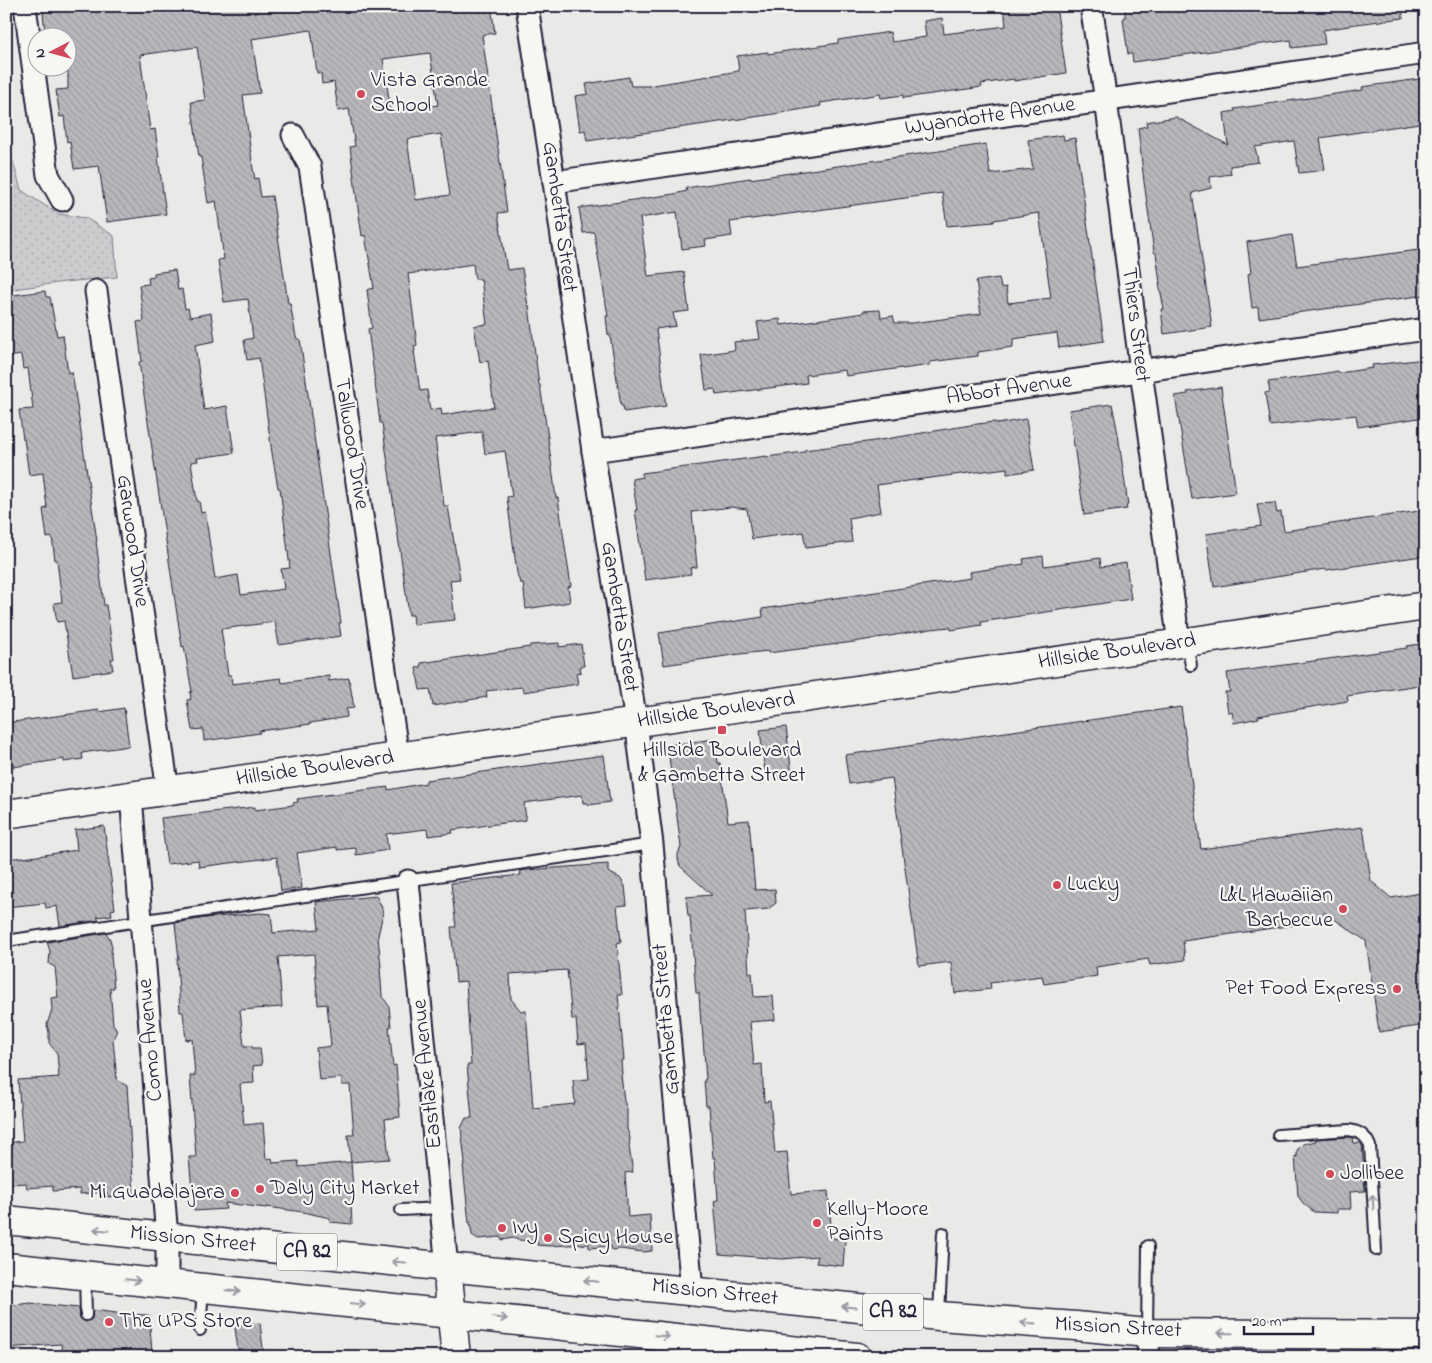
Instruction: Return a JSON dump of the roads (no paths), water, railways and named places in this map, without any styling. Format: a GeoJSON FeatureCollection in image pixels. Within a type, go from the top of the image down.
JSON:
{"type":"FeatureCollection","features":[{"type":"Feature","properties":{"kind":"main road","name":"Hillside Boulevard"},"geometry":{"type":"LineString","coordinates":[[6,814],[636,722],[1186,650],[1426,606]]}},
{"type":"Feature","properties":{"kind":"main road","name":"Mission Street"},"geometry":{"type":"LineString","coordinates":[[6,1220],[447,1267],[939,1316],[1076,1326],[1148,1345],[1426,1335]]}},
{"type":"Feature","properties":{"kind":"main road","name":"Mission Street"},"geometry":{"type":"LineString","coordinates":[[6,1267],[842,1356]]}},
{"type":"Feature","properties":{"kind":"main road"},"geometry":{"type":"LineString","coordinates":[[447,1267],[456,1357]]}},
{"type":"Feature","properties":{"kind":"street"},"geometry":{"type":"LineString","coordinates":[[25,6],[48,175],[62,200]]}},
{"type":"Feature","properties":{"kind":"street","name":"Gambetta Street"},"geometry":{"type":"LineString","coordinates":[[528,6],[593,452],[636,722],[652,844],[692,1291]]}},
{"type":"Feature","properties":{"kind":"street","name":"Thiers Street"},"geometry":{"type":"LineString","coordinates":[[1091,6],[1106,100],[1140,371],[1186,650]]}},
{"type":"Feature","properties":{"kind":"street","name":"Wyandotte Avenue"},"geometry":{"type":"LineString","coordinates":[[554,182],[1426,53]]}},
{"type":"Feature","properties":{"kind":"street","name":"Tallwood Drive"},"geometry":{"type":"LineString","coordinates":[[293,135],[310,167],[398,757]]}},
{"type":"Feature","properties":{"kind":"street","name":"Garwood Drive"},"geometry":{"type":"LineString","coordinates":[[96,291],[168,791]]}},
{"type":"Feature","properties":{"kind":"street","name":"Abbot Avenue"},"geometry":{"type":"LineString","coordinates":[[593,452],[1426,329]]}},
{"type":"Feature","properties":{"kind":"street","name":"Como Avenue"},"geometry":{"type":"LineString","coordinates":[[131,796],[167,1237],[167,1284]]}},
{"type":"Feature","properties":{"kind":"street","name":"Eastlake Avenue"},"geometry":{"type":"LineString","coordinates":[[408,881],[447,1267]]}},
{"type":"Feature","properties":{"kind":"lane"},"geometry":{"type":"LineString","coordinates":[[6,940],[652,844]]}},
{"type":"Feature","properties":{"kind":"lane"},"geometry":{"type":"LineString","coordinates":[[1278,1135],[1349,1130],[1363,1135],[1370,1146],[1376,1250]]}},
{"type":"Feature","properties":{"kind":"lane"},"geometry":{"type":"LineString","coordinates":[[401,1210],[441,1208]]}},
{"type":"Feature","properties":{"kind":"lane"},"geometry":{"type":"LineString","coordinates":[[939,1316],[943,1233]]}},
{"type":"Feature","properties":{"kind":"lane"},"geometry":{"type":"LineString","coordinates":[[1148,1246],[1148,1345]]}},
{"type":"Feature","properties":{"kind":"lane"},"geometry":{"type":"LineString","coordinates":[[85,1275],[86,1315]]}},
{"type":"Feature","properties":{"kind":"lane"},"geometry":{"type":"LineString","coordinates":[[200,1330],[203,1288]]}},
{"type":"Feature","properties":{"kind":"place","name":"Vista Grande School"},"geometry":{"type":"Point","coordinates":[361,94]}},
{"type":"Feature","properties":{"kind":"place","name":"Hillside Boulevard & Gambetta Street"},"geometry":{"type":"Point","coordinates":[722,730]}},
{"type":"Feature","properties":{"kind":"place","name":"Lucky"},"geometry":{"type":"Point","coordinates":[1057,885]}},
{"type":"Feature","properties":{"kind":"place","name":"L&L Hawaiian Barbecue"},"geometry":{"type":"Point","coordinates":[1343,909]}},
{"type":"Feature","properties":{"kind":"place","name":"Pet Food Express"},"geometry":{"type":"Point","coordinates":[1397,989]}},
{"type":"Feature","properties":{"kind":"place","name":"Jollibee"},"geometry":{"type":"Point","coordinates":[1330,1174]}},
{"type":"Feature","properties":{"kind":"place","name":"Daly City Market"},"geometry":{"type":"Point","coordinates":[260,1189]}},
{"type":"Feature","properties":{"kind":"place","name":"Mi Guadalajara"},"geometry":{"type":"Point","coordinates":[235,1193]}},
{"type":"Feature","properties":{"kind":"place","name":"Kelly-Moore Paints"},"geometry":{"type":"Point","coordinates":[817,1223]}},
{"type":"Feature","properties":{"kind":"place","name":"Ivy"},"geometry":{"type":"Point","coordinates":[502,1228]}},
{"type":"Feature","properties":{"kind":"place","name":"Spicy House"},"geometry":{"type":"Point","coordinates":[548,1238]}},
{"type":"Feature","properties":{"kind":"place","name":"The UPS Store"},"geometry":{"type":"Point","coordinates":[109,1322]}}]}
